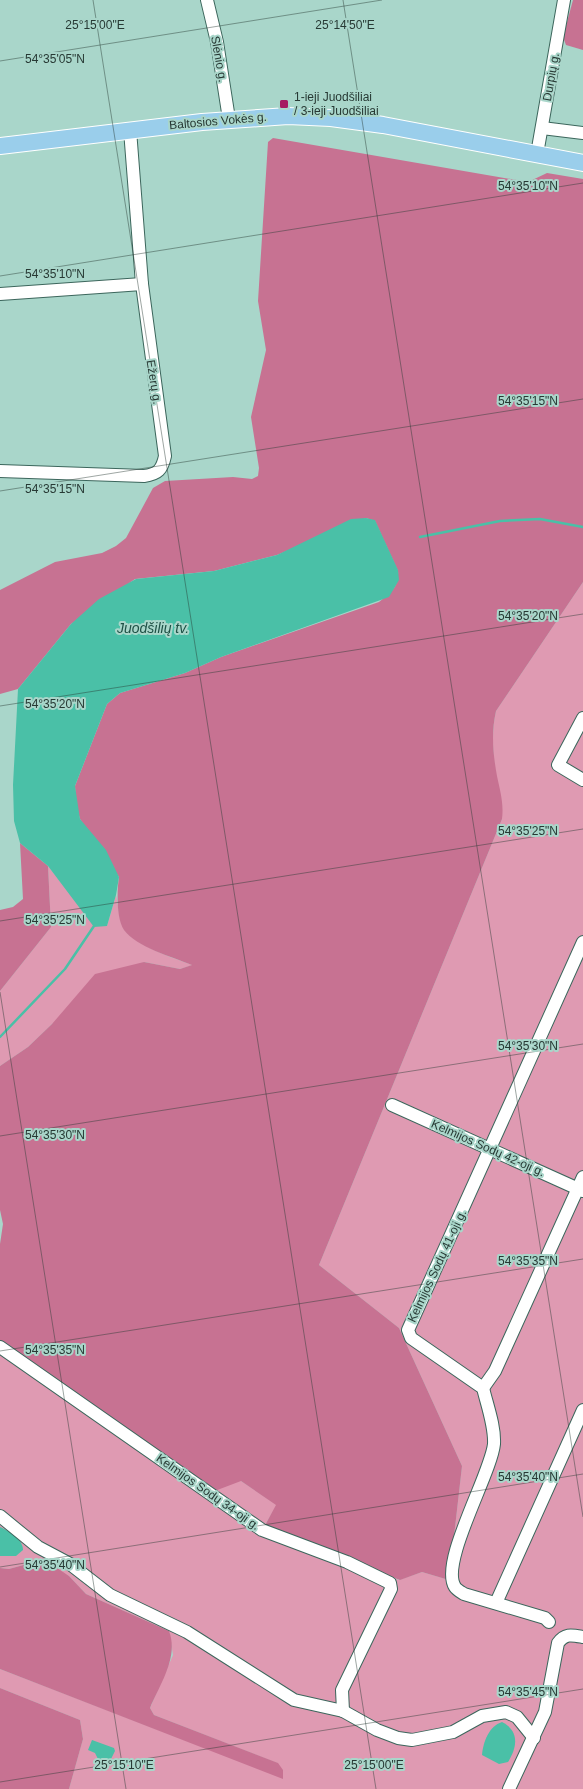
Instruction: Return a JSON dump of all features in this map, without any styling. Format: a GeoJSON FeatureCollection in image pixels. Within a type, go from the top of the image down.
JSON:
{"type":"FeatureCollection","features":[{"type":"Feature","properties":{"kind":"main road","name":"Baltosios Vokės g."},"geometry":{"type":"LineString","coordinates":[[0,146],[229,119],[288,116],[331,118],[383,125],[583,163]]}},
{"type":"Feature","properties":{"kind":"street","name":"Slėnio g."},"geometry":{"type":"LineString","coordinates":[[206,0],[217,42],[229,119]]}},
{"type":"Feature","properties":{"kind":"street","name":"Durpių g."},"geometry":{"type":"LineString","coordinates":[[537,154],[564,0]]}},
{"type":"Feature","properties":{"kind":"street"},"geometry":{"type":"LineString","coordinates":[[542,128],[583,133]]}},
{"type":"Feature","properties":{"kind":"street","name":"Ežerų g."},"geometry":{"type":"LineString","coordinates":[[0,471],[144,476],[154,474],[162,468],[165,456],[142,284],[130,130]]}},
{"type":"Feature","properties":{"kind":"street"},"geometry":{"type":"LineString","coordinates":[[0,294],[142,284]]}},
{"type":"Feature","properties":{"kind":"street"},"geometry":{"type":"LineString","coordinates":[[583,718],[558,765],[583,780]]}},
{"type":"Feature","properties":{"kind":"street","name":"Kelmijos Sodų 41-oji g."},"geometry":{"type":"LineString","coordinates":[[483,1388],[411,1338],[408,1330],[583,942]]}},
{"type":"Feature","properties":{"kind":"street","name":"Kelmijos Sodų 42-oji g."},"geometry":{"type":"LineString","coordinates":[[392,1105],[490,1149],[581,1186]]}},
{"type":"Feature","properties":{"kind":"street"},"geometry":{"type":"LineString","coordinates":[[549,1622],[545,1618],[459,1591],[455,1586],[452,1575],[456,1552],[494,1444],[483,1388],[495,1370],[581,1186]]}},
{"type":"Feature","properties":{"kind":"street","name":"Kelmijos Sodų 34-oji g."},"geometry":{"type":"LineString","coordinates":[[0,1346],[262,1530],[346,1562],[390,1583],[391,1589],[342,1690],[343,1712]]}},
{"type":"Feature","properties":{"kind":"street"},"geometry":{"type":"LineString","coordinates":[[496,1603],[583,1410]]}},
{"type":"Feature","properties":{"kind":"street"},"geometry":{"type":"LineString","coordinates":[[0,1516],[38,1547],[70,1564],[110,1595],[187,1632],[272,1688],[294,1700],[343,1712],[377,1730],[398,1738],[412,1740],[453,1732],[482,1716],[506,1712],[517,1717],[534,1738]]}},
{"type":"Feature","properties":{"kind":"street"},"geometry":{"type":"LineString","coordinates":[[510,1789],[545,1712],[555,1652],[562,1637],[569,1635],[583,1637]]}},
{"type":"Feature","properties":{"kind":"shaded area"},"geometry":{"type":"Polygon","coordinates":[[[573,0],[583,0],[583,50],[566,45],[563,37],[573,0]]]}},
{"type":"Feature","properties":{"kind":"shaded area"},"geometry":{"type":"Polygon","coordinates":[[[273,138],[528,182],[547,173],[583,179],[583,582],[496,711],[493,727],[493,744],[502,802],[502,819],[319,1265],[399,1328],[462,1466],[449,1580],[422,1572],[400,1580],[263,1529],[276,1505],[241,1481],[212,1492],[0,1340],[0,1244],[3,1224],[0,1210],[0,1066],[28,1047],[52,1024],[95,974],[144,962],[180,969],[192,965],[137,942],[124,930],[118,911],[119,877],[80,819],[76,804],[75,786],[107,704],[120,693],[185,673],[221,657],[379,602],[391,592],[396,585],[398,577],[398,571],[375,521],[366,518],[277,555],[214,571],[135,579],[71,624],[18,689],[0,694],[0,590],[55,562],[102,553],[116,546],[126,538],[153,488],[165,481],[233,477],[252,479],[258,476],[259,468],[251,417],[266,350],[258,301],[268,142],[273,138]]]}},
{"type":"Feature","properties":{"kind":"shaded area"},"geometry":{"type":"Polygon","coordinates":[[[583,582],[583,1789],[69,1789],[83,1739],[80,1720],[0,1688],[0,1669],[283,1778],[283,1771],[277,1763],[154,1715],[150,1708],[173,1655],[169,1631],[86,1594],[69,1576],[38,1561],[9,1569],[0,1568],[0,1340],[241,1481],[277,1505],[263,1528],[399,1580],[422,1572],[449,1580],[462,1466],[399,1328],[319,1265],[502,819],[493,751],[496,711],[583,582]]]}},
{"type":"Feature","properties":{"kind":"shaded area"},"geometry":{"type":"Polygon","coordinates":[[[20,843],[48,866],[51,927],[0,991],[0,910],[13,907],[23,899],[20,843]]]}},
{"type":"Feature","properties":{"kind":"shaded area"},"geometry":{"type":"Polygon","coordinates":[[[48,866],[63,885],[107,926],[116,895],[121,922],[129,935],[145,946],[193,965],[180,969],[144,962],[52,1024],[28,1047],[0,1066],[0,991],[51,927],[48,866]]]}},
{"type":"Feature","properties":{"kind":"shaded area"},"geometry":{"type":"Polygon","coordinates":[[[38,1561],[51,1564],[69,1576],[86,1594],[169,1631],[172,1651],[167,1670],[150,1708],[154,1715],[278,1763],[283,1770],[283,1779],[0,1669],[0,1568],[9,1569],[38,1561]]]}},
{"type":"Feature","properties":{"kind":"shaded area"},"geometry":{"type":"Polygon","coordinates":[[[0,1688],[80,1720],[83,1739],[69,1789],[0,1789],[0,1688]]]}},
{"type":"Feature","properties":{"kind":"water","name":"Juodšilių tv."},"geometry":{"type":"Polygon","coordinates":[[[366,518],[375,520],[398,570],[399,580],[389,597],[221,657],[185,673],[120,693],[107,704],[75,786],[80,819],[106,850],[119,877],[107,926],[94,927],[48,866],[20,843],[14,821],[13,785],[18,689],[71,624],[99,599],[136,579],[214,571],[277,555],[351,519],[366,518]]]}},
{"type":"Feature","properties":{"kind":"water"},"geometry":{"type":"Polygon","coordinates":[[[0,1527],[11,1533],[21,1542],[23,1550],[16,1556],[0,1556],[0,1527]]]}},
{"type":"Feature","properties":{"kind":"water"},"geometry":{"type":"Polygon","coordinates":[[[502,1722],[512,1730],[515,1746],[508,1762],[499,1764],[482,1755],[487,1735],[497,1724],[502,1722]]]}},
{"type":"Feature","properties":{"kind":"water"},"geometry":{"type":"Polygon","coordinates":[[[92,1740],[114,1748],[115,1751],[110,1761],[98,1759],[95,1753],[88,1750],[92,1740]]]}},
{"type":"Feature","properties":{"kind":"waterway"},"geometry":{"type":"LineString","coordinates":[[420,537],[500,521],[540,519],[583,527]]}},
{"type":"Feature","properties":{"kind":"waterway"},"geometry":{"type":"LineString","coordinates":[[0,1037],[65,969],[94,926]]}},
{"type":"Feature","properties":{"kind":"place","name":"1-ieji Juodšiliai / 3-ieji Juodšiliai"},"geometry":{"type":"Point","coordinates":[284,104]}}]}
